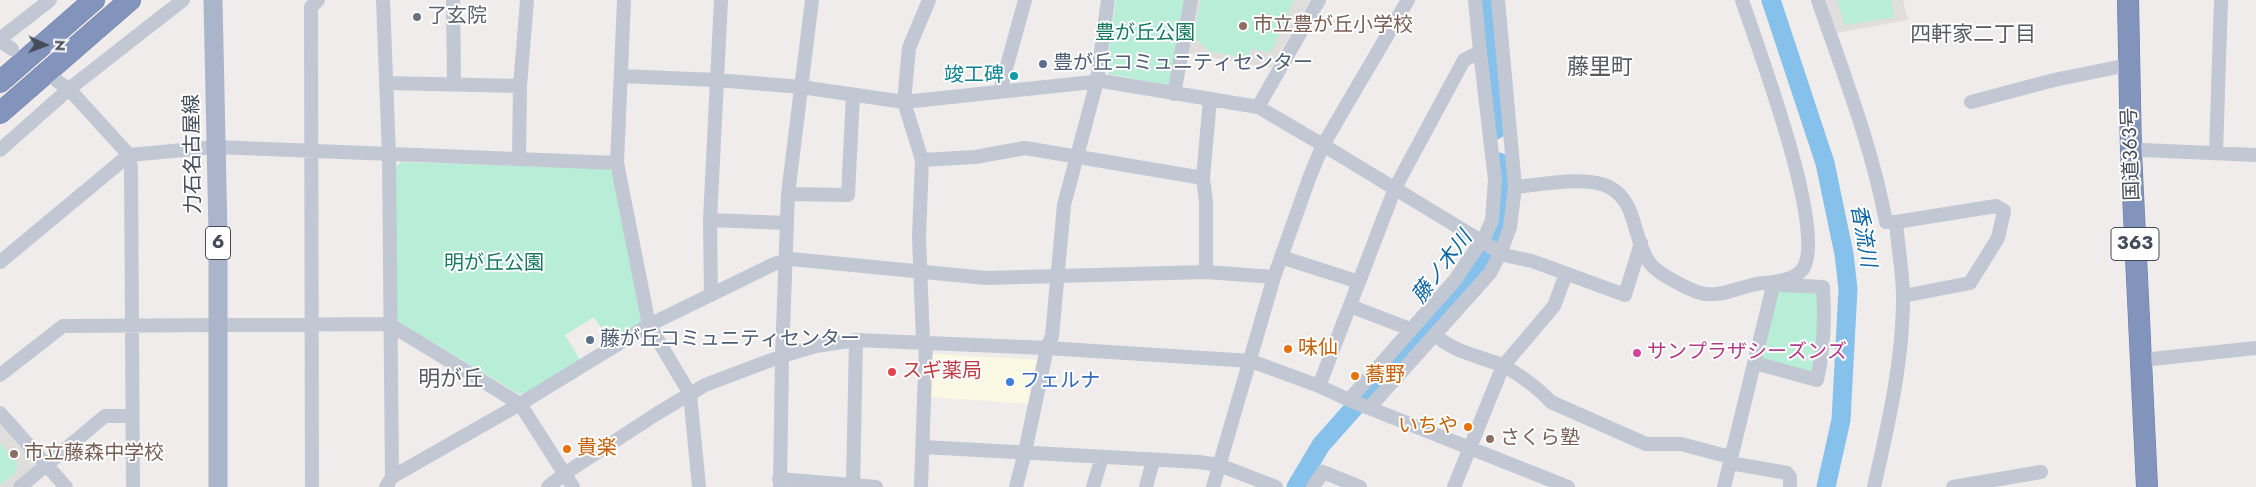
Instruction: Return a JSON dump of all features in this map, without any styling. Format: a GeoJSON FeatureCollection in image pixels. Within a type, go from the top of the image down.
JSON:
{"type":"FeatureCollection","features":[{"type":"Feature","properties":{"kind":"highway"},"geometry":{"type":"LineString","coordinates":[[0,82],[94,0]]}},
{"type":"Feature","properties":{"kind":"highway"},"geometry":{"type":"LineString","coordinates":[[0,113],[130,0]]}},
{"type":"Feature","properties":{"kind":"highway","name":"国道363号"},"geometry":{"type":"LineString","coordinates":[[2128,0],[2128,65],[2147,487]]}},
{"type":"Feature","properties":{"kind":"highway","name":"国道363号"},"geometry":{"type":"LineString","coordinates":[[2142,0],[2143,150],[2152,359],[2160,487]]}},
{"type":"Feature","properties":{"kind":"main road","name":"力石名古屋線"},"geometry":{"type":"LineString","coordinates":[[213,0],[218,324],[218,487]]}},
{"type":"Feature","properties":{"kind":"street"},"geometry":{"type":"LineString","coordinates":[[12,49],[0,40],[50,0]]}},
{"type":"Feature","properties":{"kind":"street"},"geometry":{"type":"LineString","coordinates":[[0,150],[63,85],[183,0]]}},
{"type":"Feature","properties":{"kind":"street"},"geometry":{"type":"LineString","coordinates":[[312,487],[311,6],[318,0]]}},
{"type":"Feature","properties":{"kind":"street"},"geometry":{"type":"LineString","coordinates":[[383,0],[389,155],[389,482]]}},
{"type":"Feature","properties":{"kind":"street"},"geometry":{"type":"LineString","coordinates":[[453,0],[454,83]]}},
{"type":"Feature","properties":{"kind":"street"},"geometry":{"type":"LineString","coordinates":[[519,159],[520,86],[527,0]]}},
{"type":"Feature","properties":{"kind":"street"},"geometry":{"type":"LineString","coordinates":[[624,0],[617,163],[649,325],[690,394],[699,487]]}},
{"type":"Feature","properties":{"kind":"street"},"geometry":{"type":"LineString","coordinates":[[711,295],[710,220],[721,0]]}},
{"type":"Feature","properties":{"kind":"street"},"geometry":{"type":"LineString","coordinates":[[812,0],[788,194],[784,262],[780,483],[876,487]]}},
{"type":"Feature","properties":{"kind":"street"},"geometry":{"type":"LineString","coordinates":[[921,487],[924,342],[919,238],[922,160],[904,102],[909,48],[929,0]]}},
{"type":"Feature","properties":{"kind":"street"},"geometry":{"type":"LineString","coordinates":[[1000,92],[1025,0]]}},
{"type":"Feature","properties":{"kind":"street"},"geometry":{"type":"LineString","coordinates":[[1016,487],[1047,348],[1052,336],[1064,205],[1096,81],[1108,0]]}},
{"type":"Feature","properties":{"kind":"street"},"geometry":{"type":"LineString","coordinates":[[1174,94],[1191,0]]}},
{"type":"Feature","properties":{"kind":"street"},"geometry":{"type":"LineString","coordinates":[[1258,107],[1319,0]]}},
{"type":"Feature","properties":{"kind":"street"},"geometry":{"type":"LineString","coordinates":[[1213,487],[1274,277],[1324,144],[1408,0]]}},
{"type":"Feature","properties":{"kind":"street"},"geometry":{"type":"LineString","coordinates":[[1370,408],[1490,273],[1495,190],[1475,0]]}},
{"type":"Feature","properties":{"kind":"street"},"geometry":{"type":"LineString","coordinates":[[1349,400],[1455,280],[1510,227],[1515,187],[1498,0]]}},
{"type":"Feature","properties":{"kind":"street"},"geometry":{"type":"LineString","coordinates":[[1515,187],[1581,182],[1597,182],[1609,187],[1620,195],[1629,207],[1648,262],[1658,271],[1698,292],[1715,294],[1774,282],[1788,279],[1802,270],[1808,256],[1807,228],[1798,175],[1742,0]]}},
{"type":"Feature","properties":{"kind":"street"},"geometry":{"type":"LineString","coordinates":[[1818,0],[1891,222],[1903,296],[1902,329],[1894,386],[1874,487]]}},
{"type":"Feature","properties":{"kind":"street"},"geometry":{"type":"LineString","coordinates":[[2216,152],[2221,0]]}},
{"type":"Feature","properties":{"kind":"street"},"geometry":{"type":"LineString","coordinates":[[1319,386],[1395,188],[1464,60],[1480,52]]}},
{"type":"Feature","properties":{"kind":"street"},"geometry":{"type":"LineString","coordinates":[[1971,102],[2054,80],[2128,65]]}},
{"type":"Feature","properties":{"kind":"street"},"geometry":{"type":"LineString","coordinates":[[621,76],[717,80],[801,87],[904,102],[1096,81],[1210,99],[1258,107],[1324,144],[1491,247],[1625,295],[1641,243]]}},
{"type":"Feature","properties":{"kind":"street"},"geometry":{"type":"LineString","coordinates":[[386,83],[454,83],[520,86]]}},
{"type":"Feature","properties":{"kind":"street"},"geometry":{"type":"LineString","coordinates":[[63,85],[129,155],[131,169],[133,487]]}},
{"type":"Feature","properties":{"kind":"street"},"geometry":{"type":"LineString","coordinates":[[788,194],[848,195],[853,95]]}},
{"type":"Feature","properties":{"kind":"street"},"geometry":{"type":"LineString","coordinates":[[1206,272],[1206,202],[1203,178],[1210,99]]}},
{"type":"Feature","properties":{"kind":"street"},"geometry":{"type":"LineString","coordinates":[[0,262],[129,155],[216,147],[617,163]]}},
{"type":"Feature","properties":{"kind":"street"},"geometry":{"type":"LineString","coordinates":[[922,160],[975,157],[1026,148],[1203,178]]}},
{"type":"Feature","properties":{"kind":"street"},"geometry":{"type":"LineString","coordinates":[[2143,150],[2256,155]]}},
{"type":"Feature","properties":{"kind":"street"},"geometry":{"type":"LineString","coordinates":[[1891,222],[1996,206],[2004,211],[1998,238],[1970,283],[1903,296]]}},
{"type":"Feature","properties":{"kind":"street"},"geometry":{"type":"LineString","coordinates":[[710,220],[787,223]]}},
{"type":"Feature","properties":{"kind":"street"},"geometry":{"type":"LineString","coordinates":[[1281,256],[1359,282]]}},
{"type":"Feature","properties":{"kind":"street"},"geometry":{"type":"LineString","coordinates":[[389,482],[649,325],[774,264],[791,259],[986,278],[1206,272],[1274,277]]}},
{"type":"Feature","properties":{"kind":"street"},"geometry":{"type":"LineString","coordinates":[[1459,484],[1470,448],[1503,366],[1554,306],[1566,274]]}},
{"type":"Feature","properties":{"kind":"street"},"geometry":{"type":"LineString","coordinates":[[1724,487],[1774,282]]}},
{"type":"Feature","properties":{"kind":"street"},"geometry":{"type":"LineString","coordinates":[[1755,363],[1817,380],[1825,312],[1823,287],[1783,285],[1774,282]]}},
{"type":"Feature","properties":{"kind":"street"},"geometry":{"type":"LineString","coordinates":[[1350,306],[1410,329]]}},
{"type":"Feature","properties":{"kind":"street"},"geometry":{"type":"LineString","coordinates":[[0,375],[63,326],[390,324],[520,404],[573,487]]}},
{"type":"Feature","properties":{"kind":"street"},"geometry":{"type":"LineString","coordinates":[[1435,335],[1448,347],[1503,366],[1541,392],[1551,402],[1646,444],[1682,444],[1730,460],[1787,473],[1790,478],[1790,487]]}},
{"type":"Feature","properties":{"kind":"street"},"geometry":{"type":"LineString","coordinates":[[853,485],[856,340]]}},
{"type":"Feature","properties":{"kind":"street"},"geometry":{"type":"LineString","coordinates":[[548,487],[564,474],[690,394],[729,375],[816,346],[856,340],[1047,348],[1251,361],[1319,386],[1349,400],[1568,487]]}},
{"type":"Feature","properties":{"kind":"street"},"geometry":{"type":"LineString","coordinates":[[2152,359],[2256,348]]}},
{"type":"Feature","properties":{"kind":"street"},"geometry":{"type":"LineString","coordinates":[[0,413],[66,487]]}},
{"type":"Feature","properties":{"kind":"street"},"geometry":{"type":"LineString","coordinates":[[20,487],[105,416],[132,416]]}},
{"type":"Feature","properties":{"kind":"street"},"geometry":{"type":"LineString","coordinates":[[923,447],[1219,465],[1276,487]]}},
{"type":"Feature","properties":{"kind":"street"},"geometry":{"type":"LineString","coordinates":[[1093,487],[1102,457]]}},
{"type":"Feature","properties":{"kind":"street"},"geometry":{"type":"LineString","coordinates":[[1146,487],[1153,461]]}},
{"type":"Feature","properties":{"kind":"street"},"geometry":{"type":"LineString","coordinates":[[1313,487],[1324,472],[1360,487]]}},
{"type":"Feature","properties":{"kind":"street"},"geometry":{"type":"LineString","coordinates":[[1953,487],[2041,472]]}},
{"type":"Feature","properties":{"kind":"shaded area","name":"市立豊が丘小学校"},"geometry":{"type":"Polygon","coordinates":[[[1196,0],[1310,0],[1271,68],[1187,53],[1196,0]]]}},
{"type":"Feature","properties":{"kind":"shaded area"},"geometry":{"type":"Polygon","coordinates":[[[1826,0],[1903,0],[1908,20],[1836,33],[1826,0]]]}},
{"type":"Feature","properties":{"kind":"shaded area"},"geometry":{"type":"Polygon","coordinates":[[[933,354],[1041,360],[1031,404],[928,397],[929,358],[933,354]]]}},
{"type":"Feature","properties":{"kind":"shaded area","name":"市立藤森中学校"},"geometry":{"type":"Polygon","coordinates":[[[0,423],[35,462],[35,468],[11,487],[0,487],[0,423]]]}},
{"type":"Feature","properties":{"kind":"green space","name":"豊が丘公園"},"geometry":{"type":"Polygon","coordinates":[[[1116,0],[1184,0],[1171,81],[1167,85],[1109,74],[1106,69],[1116,0]]]}},
{"type":"Feature","properties":{"kind":"green space","name":"市立豊が丘小学校"},"geometry":{"type":"Polygon","coordinates":[[[1201,0],[1294,0],[1271,52],[1251,49],[1249,59],[1209,51],[1193,36],[1201,0]]]}},
{"type":"Feature","properties":{"kind":"green space"},"geometry":{"type":"Polygon","coordinates":[[[1837,0],[1891,0],[1894,17],[1845,25],[1837,0]]]}},
{"type":"Feature","properties":{"kind":"green space","name":"明が丘公園"},"geometry":{"type":"Polygon","coordinates":[[[401,162],[609,169],[614,173],[644,321],[614,340],[606,325],[601,328],[594,317],[565,335],[580,360],[524,394],[517,393],[399,322],[396,316],[395,168],[401,162]]]}},
{"type":"Feature","properties":{"kind":"green space"},"geometry":{"type":"Polygon","coordinates":[[[1781,288],[1820,292],[1817,366],[1811,373],[1763,361],[1760,355],[1775,291],[1781,288]]]}},
{"type":"Feature","properties":{"kind":"green space"},"geometry":{"type":"Polygon","coordinates":[[[0,443],[17,463],[16,473],[0,485],[0,443]]]}},
{"type":"Feature","properties":{"kind":"waterway","name":"藤ノ木川"},"geometry":{"type":"LineString","coordinates":[[1485,0],[1486,30],[1496,130]]}},
{"type":"Feature","properties":{"kind":"waterway","name":"香流川"},"geometry":{"type":"LineString","coordinates":[[1771,0],[1825,163],[1844,254],[1848,289],[1841,420],[1826,487]]}},
{"type":"Feature","properties":{"kind":"waterway","name":"藤ノ木川"},"geometry":{"type":"LineString","coordinates":[[1296,487],[1321,445],[1470,277],[1486,255],[1494,237],[1499,216],[1501,194],[1499,162]]}},
{"type":"Feature","properties":{"kind":"place","name":"了玄院"},"geometry":{"type":"Point","coordinates":[417,17]}},
{"type":"Feature","properties":{"kind":"place","name":"市立豊が丘小学校"},"geometry":{"type":"Point","coordinates":[1243,26]}},
{"type":"Feature","properties":{"kind":"place","name":"豊が丘コミュニティセンター"},"geometry":{"type":"Point","coordinates":[1043,64]}},
{"type":"Feature","properties":{"kind":"place","name":"竣工碑"},"geometry":{"type":"Point","coordinates":[1014,76]}},
{"type":"Feature","properties":{"kind":"place","name":"藤が丘コミュニティセンター"},"geometry":{"type":"Point","coordinates":[590,340]}},
{"type":"Feature","properties":{"kind":"place","name":"味仙"},"geometry":{"type":"Point","coordinates":[1288,349]}},
{"type":"Feature","properties":{"kind":"place","name":"サンプラザシーズンズ"},"geometry":{"type":"Point","coordinates":[1637,353]}},
{"type":"Feature","properties":{"kind":"place","name":"スギ薬局"},"geometry":{"type":"Point","coordinates":[892,372]}},
{"type":"Feature","properties":{"kind":"place","name":"蕎野"},"geometry":{"type":"Point","coordinates":[1355,376]}},
{"type":"Feature","properties":{"kind":"place","name":"フェルナ"},"geometry":{"type":"Point","coordinates":[1010,382]}},
{"type":"Feature","properties":{"kind":"place","name":"いちや"},"geometry":{"type":"Point","coordinates":[1468,427]}},
{"type":"Feature","properties":{"kind":"place","name":"さくら塾"},"geometry":{"type":"Point","coordinates":[1490,439]}},
{"type":"Feature","properties":{"kind":"place","name":"貴楽"},"geometry":{"type":"Point","coordinates":[567,449]}},
{"type":"Feature","properties":{"kind":"place","name":"市立藤森中学校"},"geometry":{"type":"Point","coordinates":[14,454]}},
{"type":"Feature","properties":{"kind":"district","name":"四軒家二丁目"},"geometry":{"type":"Point","coordinates":[1973,36]}},
{"type":"Feature","properties":{"kind":"district","name":"藤里町"},"geometry":{"type":"Point","coordinates":[1600,69]}},
{"type":"Feature","properties":{"kind":"district","name":"明が丘"},"geometry":{"type":"Point","coordinates":[451,381]}}]}
